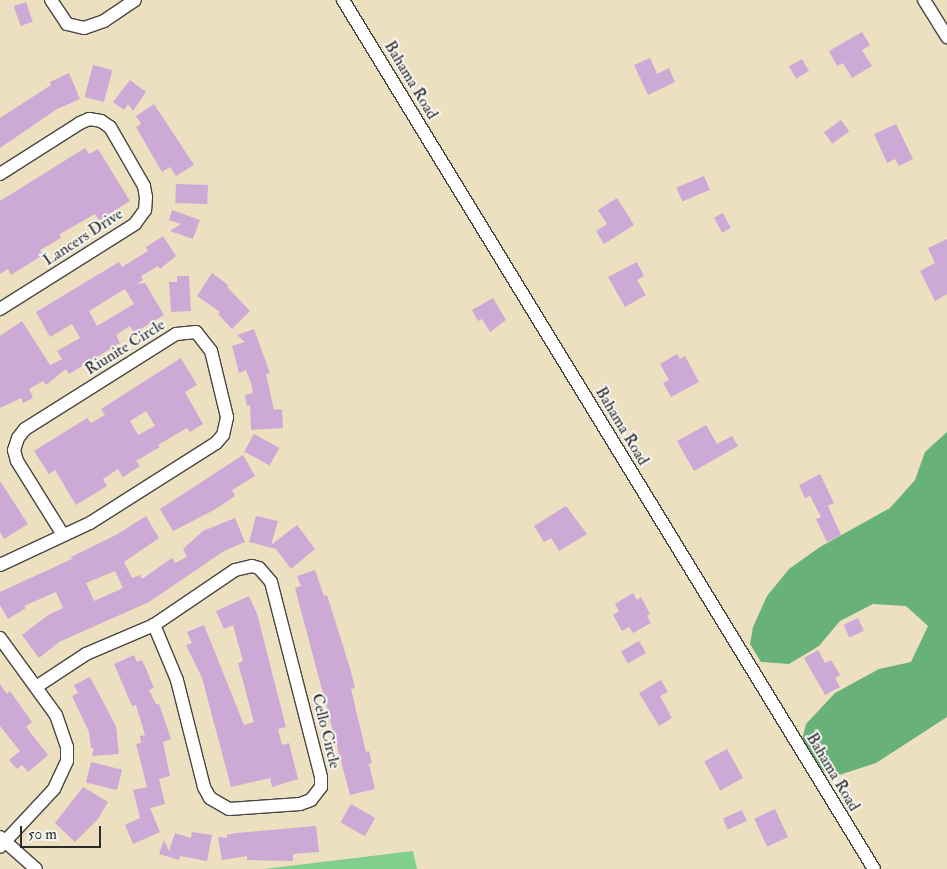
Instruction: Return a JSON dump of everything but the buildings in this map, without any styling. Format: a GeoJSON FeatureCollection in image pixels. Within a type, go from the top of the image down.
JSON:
{"type":"FeatureCollection","features":[{"type":"Feature","properties":{"kind":"street"},"geometry":{"type":"LineString","coordinates":[[51,0],[67,24],[84,28],[104,21],[135,0]]}},
{"type":"Feature","properties":{"kind":"street","name":"Bahama Road"},"geometry":{"type":"LineString","coordinates":[[343,0],[874,869]]}},
{"type":"Feature","properties":{"kind":"street"},"geometry":{"type":"LineString","coordinates":[[924,0],[947,38]]}},
{"type":"Feature","properties":{"kind":"street","name":"Lancers Drive"},"geometry":{"type":"LineString","coordinates":[[0,174],[89,119],[101,121],[110,128],[144,186],[146,197],[145,210],[135,224],[0,309]]}},
{"type":"Feature","properties":{"kind":"street","name":"Riunite Circle"},"geometry":{"type":"LineString","coordinates":[[0,565],[63,535],[123,502],[216,443],[223,435],[227,417],[211,351],[196,332],[176,334],[25,429],[18,438],[14,450],[17,461],[63,535]]}},
{"type":"Feature","properties":{"kind":"street","name":"Cello Circle"},"geometry":{"type":"LineString","coordinates":[[36,687],[86,654],[154,625],[235,570],[252,566],[266,574],[271,582],[321,777],[321,788],[311,800],[300,804],[229,810],[210,798],[204,787],[177,680],[154,625]]}},
{"type":"Feature","properties":{"kind":"street"},"geometry":{"type":"LineString","coordinates":[[0,638],[36,687],[63,730],[67,761],[54,789],[42,804],[2,841],[36,869]]}},
{"type":"Feature","properties":{"kind":"green space"},"geometry":{"type":"Polygon","coordinates":[[[947,432],[947,717],[876,763],[833,777],[820,769],[802,740],[806,724],[835,693],[879,669],[911,662],[928,626],[906,606],[873,604],[840,621],[819,646],[789,664],[761,662],[750,644],[753,627],[767,596],[789,569],[820,547],[890,508],[915,480],[925,452],[947,432]]]}},
{"type":"Feature","properties":{"kind":"green space"},"geometry":{"type":"Polygon","coordinates":[[[413,851],[417,869],[264,869],[413,851]]]}}]}
